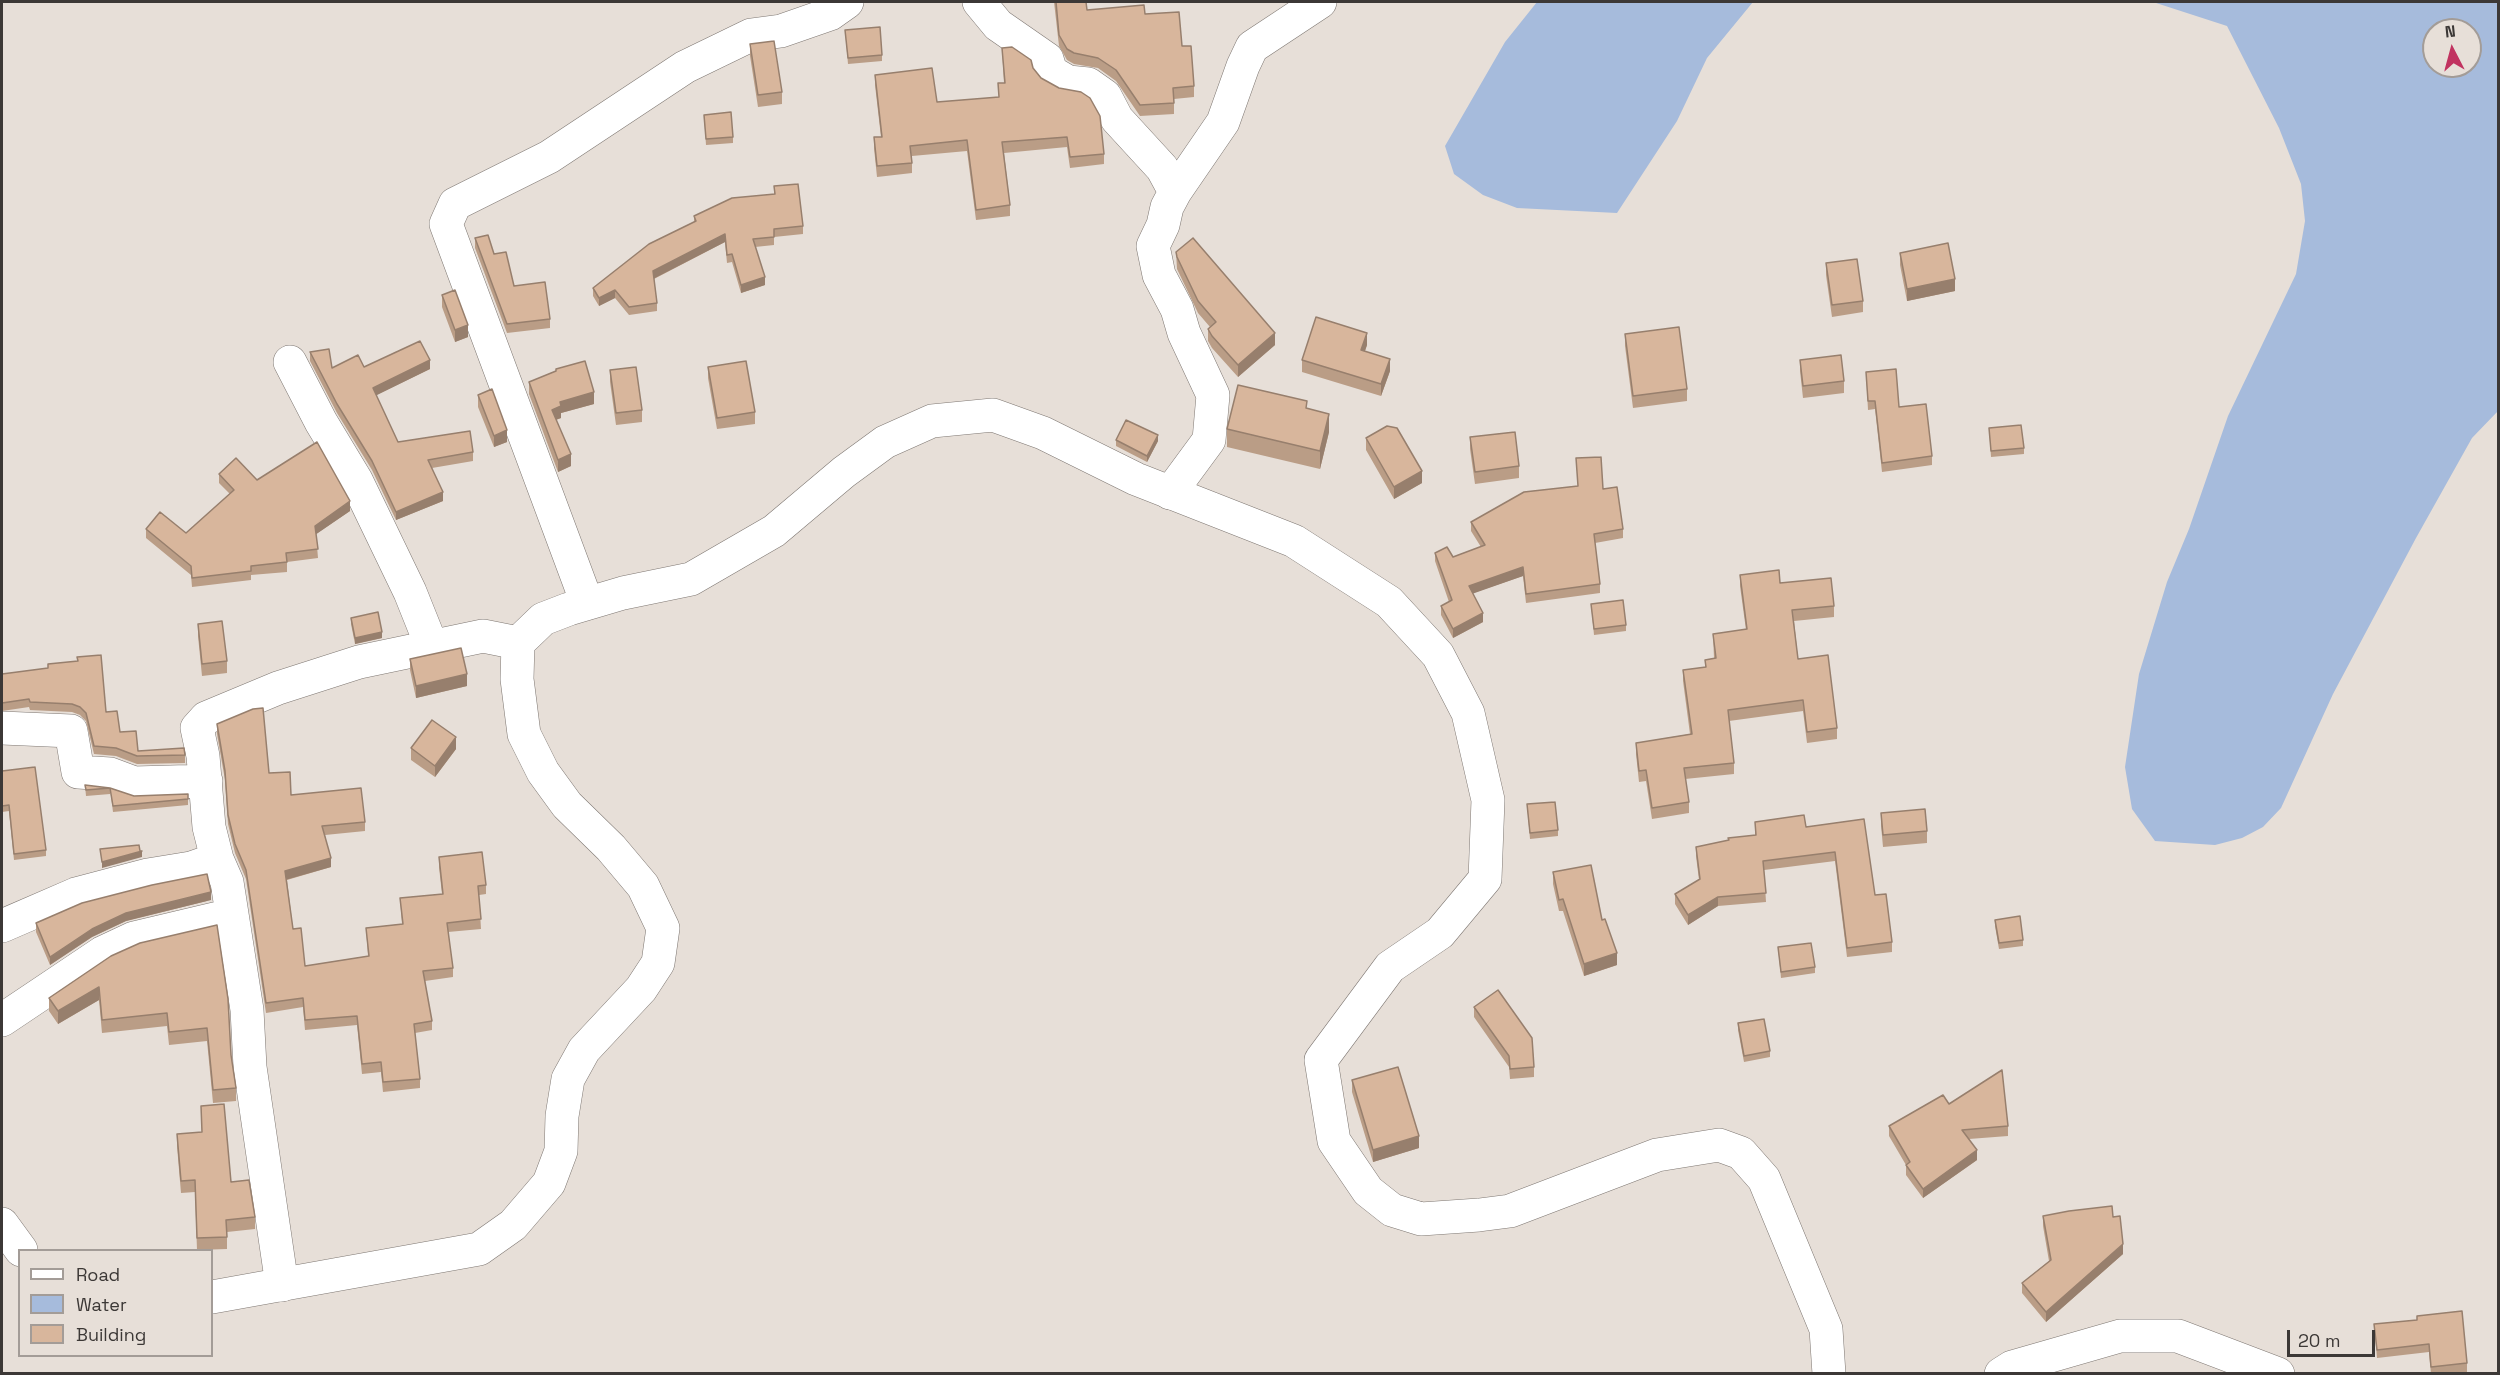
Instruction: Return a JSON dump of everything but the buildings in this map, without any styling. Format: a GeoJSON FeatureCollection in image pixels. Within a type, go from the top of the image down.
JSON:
{"type":"FeatureCollection","features":[{"type":"Feature","properties":{"kind":"street"},"geometry":{"type":"LineString","coordinates":[[587,603],[446,224],[455,204],[549,157],[685,68],[751,35],[781,31],[830,14],[847,2]]}},
{"type":"Feature","properties":{"kind":"street"},"geometry":{"type":"LineString","coordinates":[[979,2],[998,25],[1047,59],[1051,72],[1068,82],[1088,84],[1105,96],[1117,119],[1161,168],[1175,192]]}},
{"type":"Feature","properties":{"kind":"street"},"geometry":{"type":"LineString","coordinates":[[1170,493],[1209,440],[1213,395],[1184,333],[1177,309],[1159,275],[1153,246],[1175,192],[1223,122],[1252,47],[1320,2]]}},
{"type":"Feature","properties":{"kind":"street"},"geometry":{"type":"LineString","coordinates":[[290,362],[321,422],[356,480],[410,592],[432,647]]}},
{"type":"Feature","properties":{"kind":"street"},"geometry":{"type":"LineString","coordinates":[[213,1297],[479,1249],[513,1225],[549,1183],[561,1151],[562,1116],[568,1079],[584,1050],[641,989],[658,963],[663,928],[643,886],[611,848],[567,805],[543,772],[524,734],[517,679],[518,643],[543,619],[623,593],[691,579],[774,531],[844,472],[885,442],[932,421],[993,415],[1043,433],[1136,479],[1294,541],[1389,602],[1438,655],[1468,713],[1488,800],[1485,879],[1440,933],[1390,967],[1321,1059],[1334,1141],[1368,1191],[1392,1210],[1421,1219],[1479,1215],[1510,1211],[1657,1155],[1719,1145],[1741,1153],[1764,1179],[1826,1329],[1829,1374]]}},
{"type":"Feature","properties":{"kind":"street"},"geometry":{"type":"LineString","coordinates":[[282,1285],[250,1067],[247,1010],[227,882],[217,859],[210,827],[206,781],[197,728],[206,718],[278,688],[359,662],[483,636],[518,643]]}},
{"type":"Feature","properties":{"kind":"street"},"geometry":{"type":"LineString","coordinates":[[2,728],[71,731],[78,772],[110,774],[134,783],[206,781]]}},
{"type":"Feature","properties":{"kind":"street"},"geometry":{"type":"LineString","coordinates":[[2,926],[76,894],[148,875],[191,868],[217,859]]}},
{"type":"Feature","properties":{"kind":"street"},"geometry":{"type":"LineString","coordinates":[[2,1020],[102,953],[134,938],[231,915]]}},
{"type":"Feature","properties":{"kind":"street"},"geometry":{"type":"LineString","coordinates":[[2,1224],[20,1249]]}},
{"type":"Feature","properties":{"kind":"street"},"geometry":{"type":"LineString","coordinates":[[2001,1374],[2012,1367],[2120,1336],[2178,1336],[2278,1374]]}},
{"type":"Feature","properties":{"kind":"water"},"geometry":{"type":"Polygon","coordinates":[[[1537,2],[1753,2],[1707,58],[1677,121],[1617,213],[1517,208],[1483,195],[1454,174],[1445,146],[1505,42],[1537,2]]]}},
{"type":"Feature","properties":{"kind":"water"},"geometry":{"type":"Polygon","coordinates":[[[2153,2],[2498,2],[2498,411],[2472,438],[2416,538],[2333,694],[2281,808],[2263,827],[2242,838],[2215,845],[2155,841],[2132,809],[2125,767],[2139,674],[2167,582],[2189,529],[2228,416],[2296,274],[2305,221],[2301,184],[2279,128],[2227,26],[2153,2]]]}}]}
